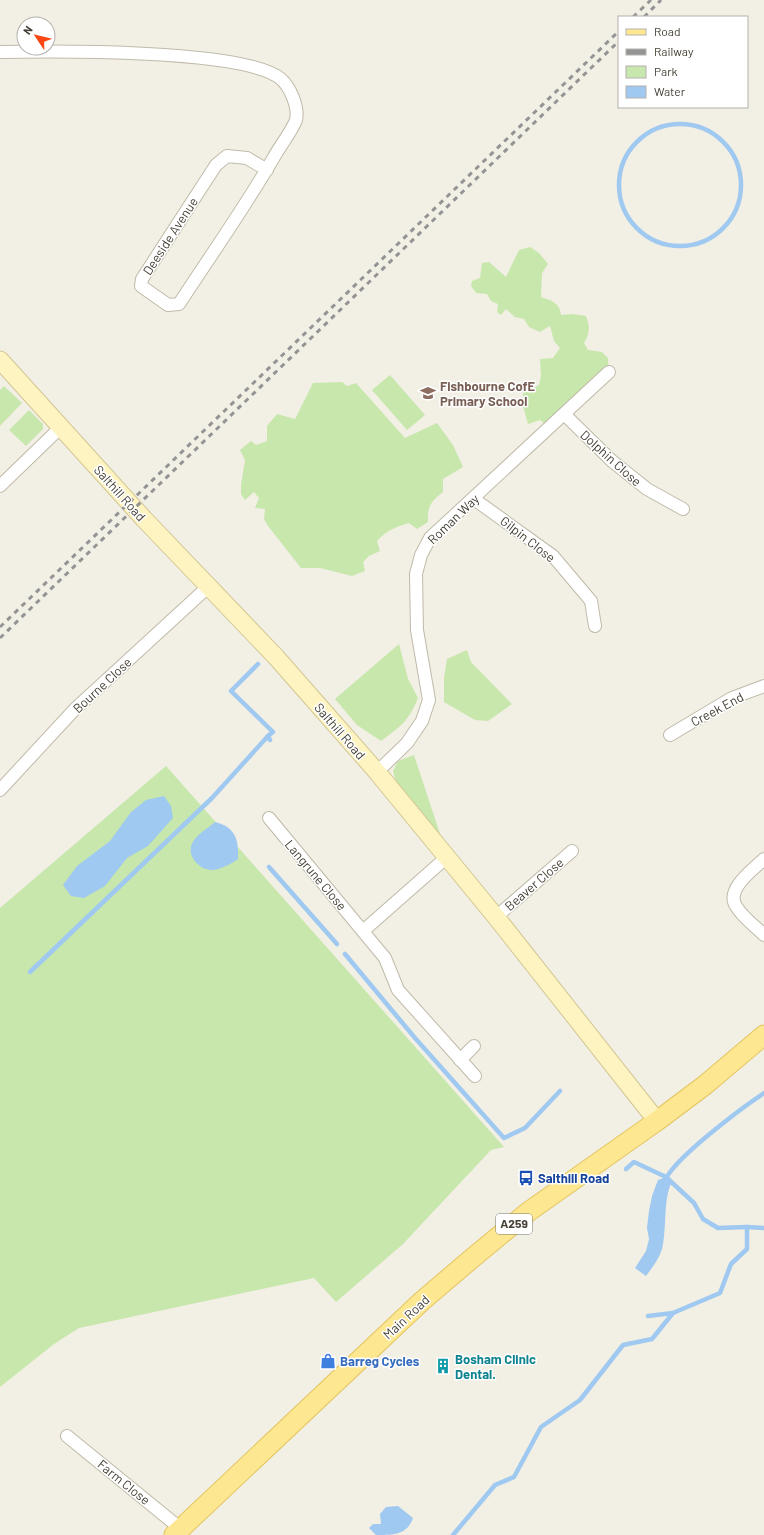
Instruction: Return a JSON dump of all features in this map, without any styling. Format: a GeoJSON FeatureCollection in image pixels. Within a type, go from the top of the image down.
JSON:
{"type":"FeatureCollection","features":[{"type":"Feature","properties":{"kind":"main road","name":"A259"},"geometry":{"type":"LineString","coordinates":[[657,1121],[705,1085],[764,1035]]}},
{"type":"Feature","properties":{"kind":"main road","name":"Main Road"},"geometry":{"type":"LineString","coordinates":[[178,1532],[422,1301],[528,1212],[657,1121]]}},
{"type":"Feature","properties":{"kind":"street","name":"Deeside Avenue"},"geometry":{"type":"LineString","coordinates":[[0,52],[89,53],[191,57],[225,60],[255,67],[281,78],[294,95],[296,119],[267,170],[179,304],[168,305],[141,286],[142,279],[216,165],[227,156],[247,158],[267,170]]}},
{"type":"Feature","properties":{"kind":"street","name":"Salthill Road"},"geometry":{"type":"LineString","coordinates":[[0,360],[144,519],[276,658],[377,772],[496,916],[657,1121]]}},
{"type":"Feature","properties":{"kind":"street","name":"Roman Way"},"geometry":{"type":"LineString","coordinates":[[377,772],[407,743],[422,721],[429,700],[417,630],[416,574],[421,554],[430,538],[474,499],[609,372]]}},
{"type":"Feature","properties":{"kind":"street","name":"Dolphin Close"},"geometry":{"type":"LineString","coordinates":[[564,414],[612,462],[647,489],[683,509]]}},
{"type":"Feature","properties":{"kind":"street"},"geometry":{"type":"LineString","coordinates":[[0,486],[61,427]]}},
{"type":"Feature","properties":{"kind":"street","name":"Gilpin Close"},"geometry":{"type":"LineString","coordinates":[[474,499],[553,556],[591,601],[595,626]]}},
{"type":"Feature","properties":{"kind":"street","name":"Bourne Close"},"geometry":{"type":"LineString","coordinates":[[0,790],[76,709],[209,586]]}},
{"type":"Feature","properties":{"kind":"street","name":"Creek End"},"geometry":{"type":"LineString","coordinates":[[670,735],[732,698],[764,686]]}},
{"type":"Feature","properties":{"kind":"street","name":"Langrune Close"},"geometry":{"type":"LineString","coordinates":[[269,818],[385,958],[398,990],[475,1076]]}},
{"type":"Feature","properties":{"kind":"street","name":"Beaver Close"},"geometry":{"type":"LineString","coordinates":[[496,916],[572,850]]}},
{"type":"Feature","properties":{"kind":"street"},"geometry":{"type":"LineString","coordinates":[[363,931],[447,857]]}},
{"type":"Feature","properties":{"kind":"street"},"geometry":{"type":"LineString","coordinates":[[764,859],[737,886],[733,895],[735,905],[764,935]]}},
{"type":"Feature","properties":{"kind":"street"},"geometry":{"type":"LineString","coordinates":[[460,1060],[474,1046]]}},
{"type":"Feature","properties":{"kind":"street","name":"Farm Close"},"geometry":{"type":"LineString","coordinates":[[67,1436],[178,1532]]}},
{"type":"Feature","properties":{"kind":"green space"},"geometry":{"type":"Polygon","coordinates":[[[530,247],[539,253],[548,264],[542,273],[541,297],[557,305],[561,315],[572,314],[586,316],[589,330],[584,343],[588,350],[602,352],[608,358],[609,377],[604,385],[598,387],[545,424],[540,420],[528,424],[523,406],[523,393],[539,385],[541,376],[540,359],[553,358],[560,348],[554,341],[550,326],[540,332],[529,327],[524,319],[515,317],[506,309],[501,315],[497,312],[498,304],[491,301],[487,294],[476,293],[471,286],[472,281],[480,278],[482,263],[489,262],[506,277],[519,250],[530,247]]]}},
{"type":"Feature","properties":{"kind":"green space"},"geometry":{"type":"Polygon","coordinates":[[[390,375],[425,415],[407,430],[372,390],[390,375]]]}},
{"type":"Feature","properties":{"kind":"green space"},"geometry":{"type":"Polygon","coordinates":[[[342,382],[347,386],[356,383],[405,438],[437,423],[453,445],[463,467],[443,479],[443,492],[435,498],[429,508],[428,522],[417,529],[409,523],[384,534],[377,541],[380,551],[369,556],[363,562],[365,571],[352,576],[320,568],[301,568],[268,526],[264,519],[265,509],[255,508],[259,498],[254,492],[245,500],[241,494],[245,460],[240,450],[251,441],[256,445],[267,441],[267,426],[277,414],[295,419],[313,383],[342,382]]]}},
{"type":"Feature","properties":{"kind":"green space"},"geometry":{"type":"Polygon","coordinates":[[[4,386],[22,403],[0,426],[0,390],[4,386]]]}},
{"type":"Feature","properties":{"kind":"green space"},"geometry":{"type":"Polygon","coordinates":[[[29,410],[43,424],[43,429],[26,446],[9,430],[29,410]]]}},
{"type":"Feature","properties":{"kind":"green space"},"geometry":{"type":"Polygon","coordinates":[[[399,644],[408,679],[418,698],[415,706],[403,723],[394,732],[381,741],[357,725],[335,699],[399,644]]]}},
{"type":"Feature","properties":{"kind":"green space"},"geometry":{"type":"Polygon","coordinates":[[[467,650],[471,662],[512,704],[488,721],[475,720],[444,702],[444,678],[447,659],[467,650]]]}},
{"type":"Feature","properties":{"kind":"green space"},"geometry":{"type":"Polygon","coordinates":[[[414,755],[441,837],[396,782],[393,771],[398,761],[414,755]]]}},
{"type":"Feature","properties":{"kind":"green space"},"geometry":{"type":"Polygon","coordinates":[[[166,766],[504,1147],[491,1150],[403,1244],[336,1302],[314,1278],[79,1328],[54,1344],[0,1387],[0,908],[166,766]]]}},
{"type":"Feature","properties":{"kind":"water"},"geometry":{"type":"Polygon","coordinates":[[[164,796],[171,806],[173,818],[148,846],[127,858],[105,886],[84,898],[71,896],[63,885],[77,866],[110,841],[131,812],[146,800],[164,796]]]}},
{"type":"Feature","properties":{"kind":"water"},"geometry":{"type":"Polygon","coordinates":[[[215,822],[227,827],[234,835],[238,845],[238,859],[227,866],[210,870],[199,865],[194,860],[191,855],[191,846],[198,835],[215,822]]]}},
{"type":"Feature","properties":{"kind":"water"},"geometry":{"type":"Polygon","coordinates":[[[666,1177],[672,1182],[667,1196],[662,1249],[653,1267],[646,1276],[635,1268],[646,1251],[649,1239],[647,1228],[652,1196],[658,1180],[666,1177]]]}},
{"type":"Feature","properties":{"kind":"water"},"geometry":{"type":"Polygon","coordinates":[[[398,1506],[413,1518],[407,1528],[399,1533],[376,1535],[369,1528],[373,1524],[381,1524],[380,1514],[386,1507],[398,1506]]]}},
{"type":"Feature","properties":{"kind":"waterway"},"geometry":{"type":"LineString","coordinates":[[680,124],[692,125],[703,129],[714,134],[723,142],[731,151],[736,162],[740,173],[741,185],[740,197],[736,208],[731,219],[723,228],[714,236],[703,241],[692,245],[680,246],[668,245],[657,241],[646,236],[637,228],[629,219],[624,208],[620,197],[619,185],[620,173],[624,162],[629,151],[637,142],[646,134],[657,129],[668,125],[680,124]]}},
{"type":"Feature","properties":{"kind":"waterway"},"geometry":{"type":"LineString","coordinates":[[258,664],[231,691],[273,732],[268,736]]}},
{"type":"Feature","properties":{"kind":"waterway"},"geometry":{"type":"LineString","coordinates":[[30,972],[212,798],[268,736],[270,740]]}},
{"type":"Feature","properties":{"kind":"waterway"},"geometry":{"type":"LineString","coordinates":[[269,867],[337,944]]}},
{"type":"Feature","properties":{"kind":"waterway"},"geometry":{"type":"LineString","coordinates":[[345,954],[415,1038],[504,1138],[525,1128],[560,1091]]}},
{"type":"Feature","properties":{"kind":"waterway"},"geometry":{"type":"LineString","coordinates":[[664,1183],[669,1173],[679,1162],[708,1135],[764,1093]]}},
{"type":"Feature","properties":{"kind":"waterway"},"geometry":{"type":"LineString","coordinates":[[626,1169],[634,1162],[666,1177],[694,1203],[703,1219],[718,1228],[747,1227]]}},
{"type":"Feature","properties":{"kind":"waterway"},"geometry":{"type":"LineString","coordinates":[[453,1535],[495,1485],[514,1477],[541,1427],[580,1400],[623,1345],[652,1339],[673,1313],[720,1293],[731,1264],[747,1249],[747,1227],[764,1228]]}},
{"type":"Feature","properties":{"kind":"waterway"},"geometry":{"type":"LineString","coordinates":[[648,1316],[673,1313]]}},
{"type":"Feature","properties":{"kind":"railway"},"geometry":{"type":"LineString","coordinates":[[634,16],[651,0]]}},
{"type":"Feature","properties":{"kind":"railway"},"geometry":{"type":"LineString","coordinates":[[645,16],[661,0]]}},
{"type":"Feature","properties":{"kind":"railway"},"geometry":{"type":"LineString","coordinates":[[0,627],[618,32]]}},
{"type":"Feature","properties":{"kind":"railway"},"geometry":{"type":"LineString","coordinates":[[0,638],[618,42]]}},
{"type":"Feature","properties":{"kind":"place","name":"Fishbourne CofE Primary School"},"geometry":{"type":"Point","coordinates":[428,393]}},
{"type":"Feature","properties":{"kind":"place","name":"Salthill Road"},"geometry":{"type":"Point","coordinates":[526,1178]}},
{"type":"Feature","properties":{"kind":"place","name":"Barreg Cycles"},"geometry":{"type":"Point","coordinates":[328,1361]}},
{"type":"Feature","properties":{"kind":"place","name":"Bosham Clinic Dental."},"geometry":{"type":"Point","coordinates":[443,1366]}}]}
